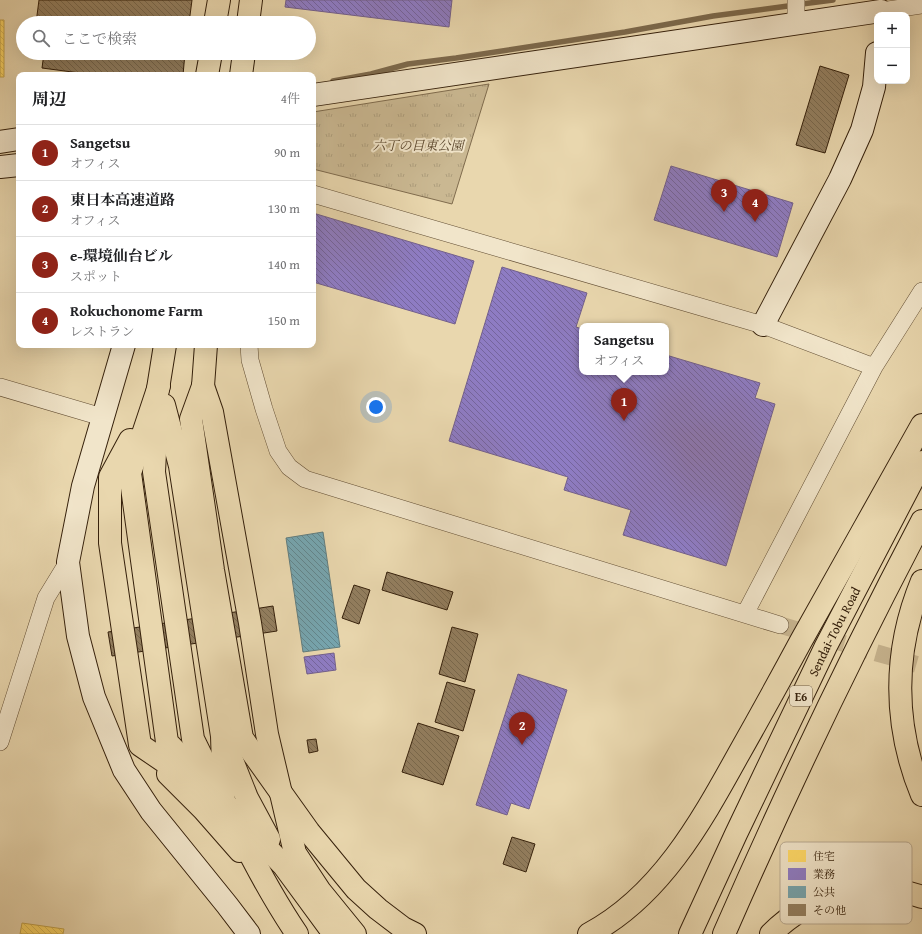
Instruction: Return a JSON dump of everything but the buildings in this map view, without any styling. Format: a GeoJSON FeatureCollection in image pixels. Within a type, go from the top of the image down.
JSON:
{"type":"FeatureCollection","features":[{"type":"Feature","properties":{"kind":"highway"},"geometry":{"type":"LineString","coordinates":[[216,16],[219,0]]}},
{"type":"Feature","properties":{"kind":"highway"},"geometry":{"type":"LineString","coordinates":[[249,16],[251,0]]}},
{"type":"Feature","properties":{"kind":"highway"},"geometry":{"type":"LineString","coordinates":[[208,72],[210,60]]}},
{"type":"Feature","properties":{"kind":"highway"},"geometry":{"type":"LineString","coordinates":[[241,72],[243,60]]}},
{"type":"Feature","properties":{"kind":"highway"},"geometry":{"type":"LineString","coordinates":[[165,348],[159,386],[141,471],[164,635],[181,740],[224,802],[258,871],[297,934]]}},
{"type":"Feature","properties":{"kind":"highway"},"geometry":{"type":"LineString","coordinates":[[206,348],[202,386],[203,415],[254,737],[280,790]]}},
{"type":"Feature","properties":{"kind":"highway"},"geometry":{"type":"LineString","coordinates":[[159,386],[180,466],[232,737],[290,859],[334,934]]}},
{"type":"Feature","properties":{"kind":"highway"},"geometry":{"type":"LineString","coordinates":[[159,386],[110,477],[110,543],[140,745],[204,810],[258,871]]}},
{"type":"Feature","properties":{"kind":"highway"},"geometry":{"type":"LineString","coordinates":[[159,386],[167,470],[209,739],[224,802]]}},
{"type":"Feature","properties":{"kind":"highway"},"geometry":{"type":"LineString","coordinates":[[202,386],[191,419],[213,570],[232,737],[224,802]]}},
{"type":"Feature","properties":{"kind":"highway"},"geometry":{"type":"LineString","coordinates":[[202,386],[218,412],[239,488],[254,557],[281,732],[292,785],[309,832]]}},
{"type":"Feature","properties":{"kind":"highway"},"geometry":{"type":"LineString","coordinates":[[589,934],[605,926],[628,908],[649,889],[673,861],[716,794],[922,426]]}},
{"type":"Feature","properties":{"kind":"highway","name":"Sendai-Tobu Road"},"geometry":{"type":"LineString","coordinates":[[690,934],[826,646],[922,462]]}},
{"type":"Feature","properties":{"kind":"highway","name":"E6"},"geometry":{"type":"LineString","coordinates":[[724,934],[763,845],[850,661],[922,521]]}},
{"type":"Feature","properties":{"kind":"highway"},"geometry":{"type":"LineString","coordinates":[[922,581],[906,629],[900,684],[901,716],[906,743],[913,773],[922,795]]}},
{"type":"Feature","properties":{"kind":"highway"},"geometry":{"type":"LineString","coordinates":[[281,732],[280,790],[290,859]]}},
{"type":"Feature","properties":{"kind":"highway"},"geometry":{"type":"LineString","coordinates":[[232,737],[280,790],[309,832],[356,889],[378,909],[403,928],[414,934]]}},
{"type":"Feature","properties":{"kind":"highway"},"geometry":{"type":"LineString","coordinates":[[140,745],[224,802],[290,859],[320,891],[354,934]]}},
{"type":"Feature","properties":{"kind":"highway"},"geometry":{"type":"LineString","coordinates":[[912,894],[922,897]]}},
{"type":"Feature","properties":{"kind":"highway"},"geometry":{"type":"LineString","coordinates":[[771,934],[783,924]]}},
{"type":"Feature","properties":{"kind":"street"},"geometry":{"type":"LineString","coordinates":[[796,0],[796,23]]}},
{"type":"Feature","properties":{"kind":"street"},"geometry":{"type":"LineString","coordinates":[[316,95],[881,9],[922,5]]}},
{"type":"Feature","properties":{"kind":"street"},"geometry":{"type":"LineString","coordinates":[[763,325],[840,179],[862,130],[874,84]]}},
{"type":"Feature","properties":{"kind":"street"},"geometry":{"type":"LineString","coordinates":[[0,142],[16,140]]}},
{"type":"Feature","properties":{"kind":"street"},"geometry":{"type":"LineString","coordinates":[[0,167],[16,165]]}},
{"type":"Feature","properties":{"kind":"street"},"geometry":{"type":"LineString","coordinates":[[316,195],[763,325],[874,367]]}},
{"type":"Feature","properties":{"kind":"street"},"geometry":{"type":"LineString","coordinates":[[745,614],[874,367],[922,291]]}},
{"type":"Feature","properties":{"kind":"street"},"geometry":{"type":"LineString","coordinates":[[123,348],[83,486],[68,562],[78,636],[94,697],[124,770],[151,811],[249,934]]}},
{"type":"Feature","properties":{"kind":"street"},"geometry":{"type":"LineString","coordinates":[[249,348],[250,360],[278,451],[289,467],[305,479],[780,625]]}},
{"type":"Feature","properties":{"kind":"street"},"geometry":{"type":"LineString","coordinates":[[0,387],[102,417]]}},
{"type":"Feature","properties":{"kind":"street"},"geometry":{"type":"LineString","coordinates":[[0,742],[46,598],[68,562]]}},
{"type":"Feature","properties":{"kind":"green space","name":"六丁の目東公園"},"geometry":{"type":"Polygon","coordinates":[[[489,84],[452,204],[316,170],[316,112],[489,84]]]}},
{"type":"Feature","properties":{"kind":"waterway"},"geometry":{"type":"LineString","coordinates":[[802,4],[833,0]]}},
{"type":"Feature","properties":{"kind":"waterway"},"geometry":{"type":"LineString","coordinates":[[333,81],[371,74],[408,64],[625,32],[713,16],[788,6]]}},
{"type":"Feature","properties":{"kind":"tunnel"},"geometry":{"type":"LineString","coordinates":[[780,625],[922,666]]}},
{"type":"Feature","properties":{"kind":"place","name":"e-環境仙台ビル"},"geometry":{"type":"Point","coordinates":[724,212]}},
{"type":"Feature","properties":{"kind":"place","name":"Rokuchonome Farm"},"geometry":{"type":"Point","coordinates":[755,222]}},
{"type":"Feature","properties":{"kind":"place","name":"Sangetsu"},"geometry":{"type":"Point","coordinates":[624,421]}},
{"type":"Feature","properties":{"kind":"place","name":"東日本高速道路"},"geometry":{"type":"Point","coordinates":[522,745]}}]}
